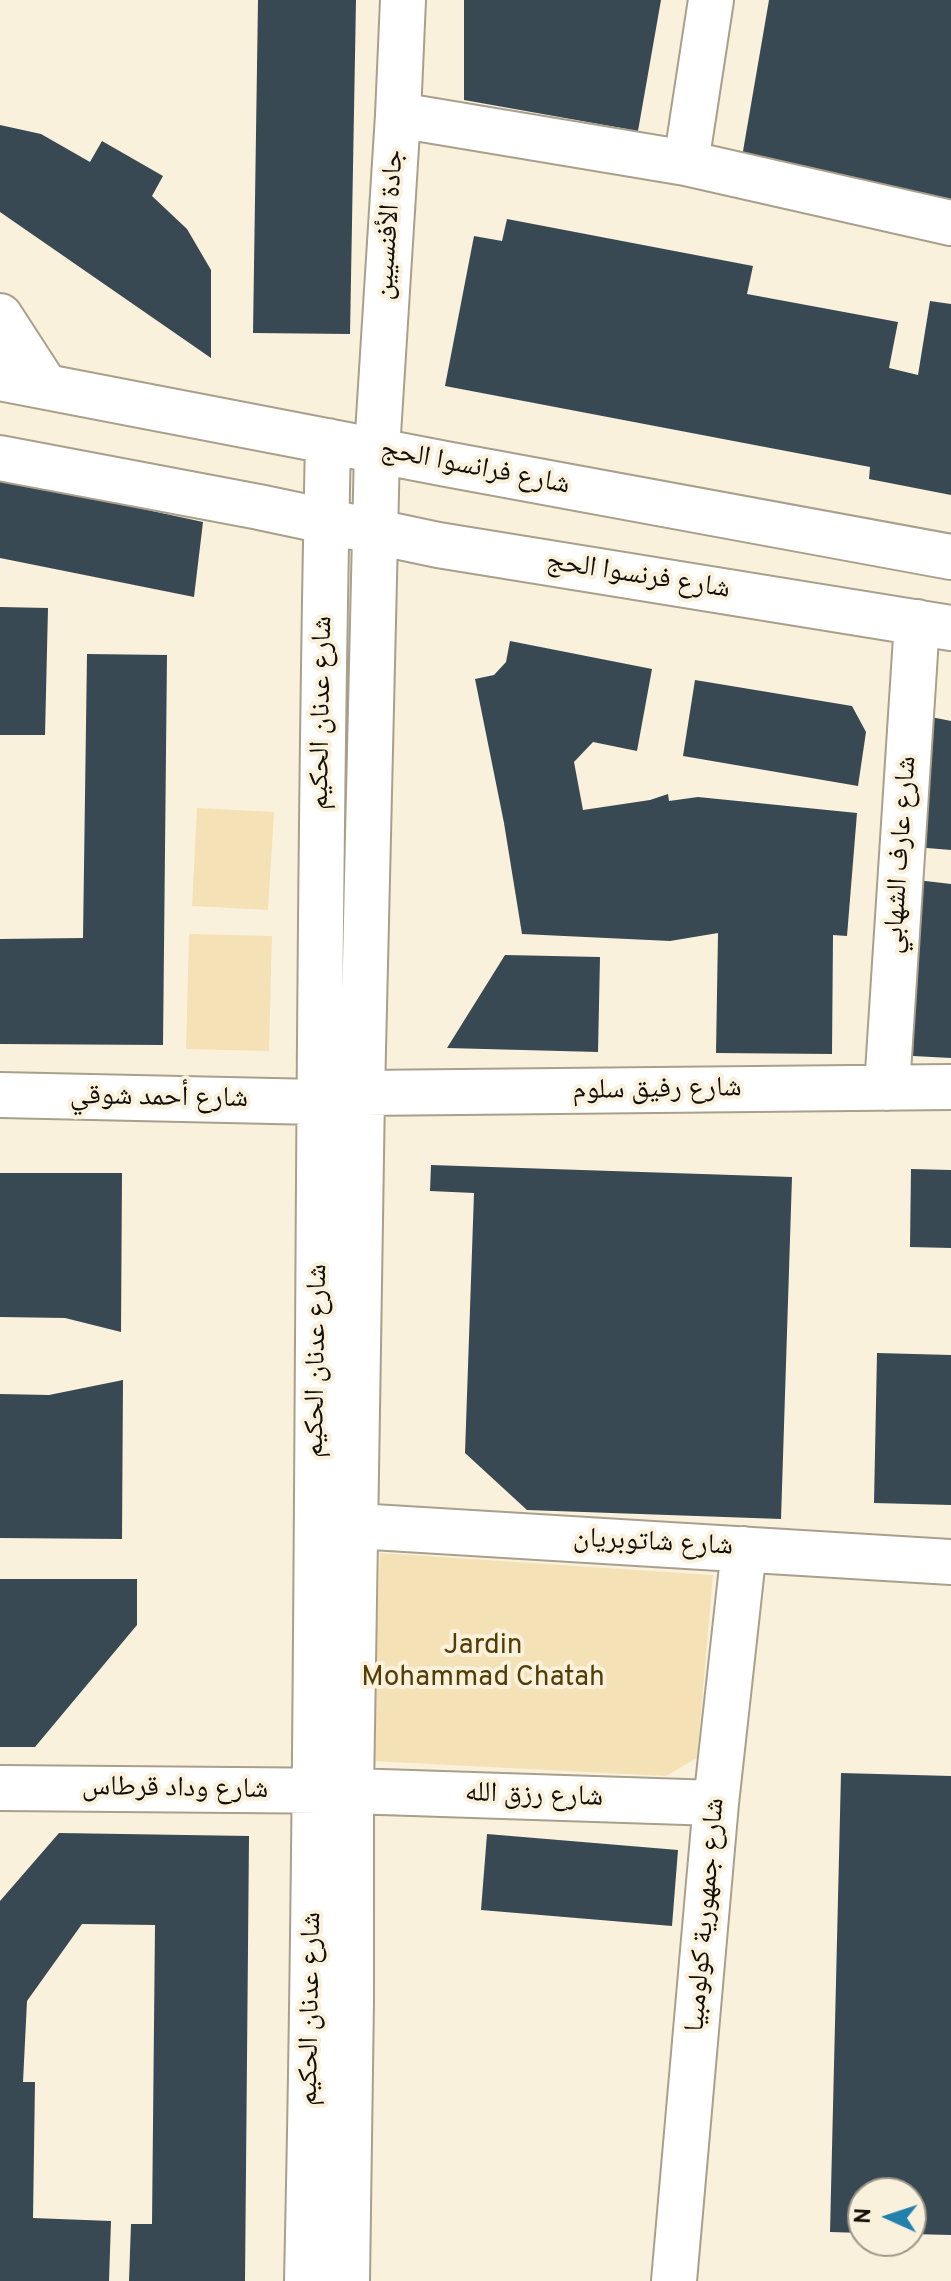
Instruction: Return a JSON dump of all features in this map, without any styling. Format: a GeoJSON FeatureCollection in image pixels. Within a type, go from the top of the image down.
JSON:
{"type":"FeatureCollection","features":[{"type":"Feature","properties":{"kind":"street","name":"جادة الأفنسيين"},"geometry":{"type":"LineString","coordinates":[[377,450],[403,0]]}},
{"type":"Feature","properties":{"kind":"street"},"geometry":{"type":"LineString","coordinates":[[686,163],[711,0]]}},
{"type":"Feature","properties":{"kind":"street"},"geometry":{"type":"LineString","coordinates":[[398,115],[686,163],[951,223]]}},
{"type":"Feature","properties":{"kind":"street"},"geometry":{"type":"LineString","coordinates":[[0,316],[46,387]]}},
{"type":"Feature","properties":{"kind":"street","name":"شارع فرانسوا الحج"},"geometry":{"type":"LineString","coordinates":[[0,378],[951,557]]}},
{"type":"Feature","properties":{"kind":"street","name":"شارع عدنان الحكيم"},"geometry":{"type":"LineString","coordinates":[[328,441],[318,1102],[333,1791],[351,1999],[347,2281]]}},
{"type":"Feature","properties":{"kind":"street","name":"شارع عدنان الحكيم"},"geometry":{"type":"LineString","coordinates":[[307,2281],[333,1791],[356,1526],[362,1093],[377,450]]}},
{"type":"Feature","properties":{"kind":"street"},"geometry":{"type":"LineString","coordinates":[[0,458],[326,521]]}},
{"type":"Feature","properties":{"kind":"street","name":"شارع فرنسوا الحج"},"geometry":{"type":"LineString","coordinates":[[326,521],[438,545],[934,625]]}},
{"type":"Feature","properties":{"kind":"street","name":"شارع عارف الشهابي"},"geometry":{"type":"LineString","coordinates":[[887,1088],[934,625]]}},
{"type":"Feature","properties":{"kind":"street","name":"شارع رفيق سلوم"},"geometry":{"type":"LineString","coordinates":[[362,1093],[951,1087]]}},
{"type":"Feature","properties":{"kind":"street","name":"شارع أحمد شوقي"},"geometry":{"type":"LineString","coordinates":[[0,1095],[318,1102]]}},
{"type":"Feature","properties":{"kind":"street","name":"شارع شاتوبريان"},"geometry":{"type":"LineString","coordinates":[[356,1526],[951,1562]]}},
{"type":"Feature","properties":{"kind":"street","name":"شارع جمهورية كولومبيا"},"geometry":{"type":"LineString","coordinates":[[674,2281],[716,1803],[744,1549]]}},
{"type":"Feature","properties":{"kind":"street","name":"شارع وداد قرطاس"},"geometry":{"type":"LineString","coordinates":[[0,1788],[333,1791]]}},
{"type":"Feature","properties":{"kind":"street","name":"شارع رزق الله"},"geometry":{"type":"LineString","coordinates":[[333,1791],[716,1803]]}},
{"type":"Feature","properties":{"kind":"green space"},"geometry":{"type":"Polygon","coordinates":[[[197,808],[274,812],[268,910],[192,906],[197,808]]]}},
{"type":"Feature","properties":{"kind":"green space"},"geometry":{"type":"Polygon","coordinates":[[[189,934],[272,936],[269,1051],[186,1049],[189,934]]]}},
{"type":"Feature","properties":{"kind":"green space","name":"Jardin Mohammad Chatah"},"geometry":{"type":"Polygon","coordinates":[[[380,1553],[713,1575],[697,1758],[666,1776],[372,1761],[380,1553]]]}},
{"type":"Feature","properties":{"kind":"building"},"geometry":{"type":"Polygon","coordinates":[[[258,0],[356,0],[350,334],[253,333],[258,0]]]}},
{"type":"Feature","properties":{"kind":"building"},"geometry":{"type":"Polygon","coordinates":[[[464,0],[661,0],[638,131],[464,100],[464,0]]]}},
{"type":"Feature","properties":{"kind":"building"},"geometry":{"type":"Polygon","coordinates":[[[769,0],[951,0],[951,209],[742,157],[769,0]]]}},
{"type":"Feature","properties":{"kind":"building"},"geometry":{"type":"Polygon","coordinates":[[[0,125],[41,134],[90,162],[102,141],[163,176],[152,196],[187,229],[211,270],[211,358],[0,212],[0,125]]]}},
{"type":"Feature","properties":{"kind":"building"},"geometry":{"type":"Polygon","coordinates":[[[507,219],[753,266],[747,294],[898,322],[889,368],[918,375],[930,301],[951,304],[951,495],[869,479],[870,467],[445,386],[474,236],[502,241],[507,219]]]}},
{"type":"Feature","properties":{"kind":"building"},"geometry":{"type":"Polygon","coordinates":[[[0,478],[203,522],[194,597],[0,558],[0,478]]]}},
{"type":"Feature","properties":{"kind":"building"},"geometry":{"type":"Polygon","coordinates":[[[0,607],[48,608],[45,735],[0,735],[0,607]]]}},
{"type":"Feature","properties":{"kind":"building"},"geometry":{"type":"Polygon","coordinates":[[[510,641],[652,669],[637,751],[593,742],[574,762],[583,810],[650,800],[668,794],[669,801],[698,797],[857,813],[847,936],[833,935],[832,1054],[716,1053],[718,933],[670,941],[522,934],[504,823],[475,679],[494,675],[506,662],[510,641]]]}},
{"type":"Feature","properties":{"kind":"building"},"geometry":{"type":"Polygon","coordinates":[[[87,654],[167,655],[163,1045],[0,1044],[0,939],[83,938],[87,654]]]}},
{"type":"Feature","properties":{"kind":"building"},"geometry":{"type":"Polygon","coordinates":[[[695,680],[852,706],[866,732],[858,786],[683,756],[695,680]]]}},
{"type":"Feature","properties":{"kind":"building"},"geometry":{"type":"Polygon","coordinates":[[[921,715],[951,721],[951,850],[915,847],[921,715]]]}},
{"type":"Feature","properties":{"kind":"building"},"geometry":{"type":"Polygon","coordinates":[[[917,880],[951,884],[951,1058],[913,1056],[917,880]]]}},
{"type":"Feature","properties":{"kind":"building"},"geometry":{"type":"Polygon","coordinates":[[[505,955],[600,957],[598,1052],[447,1048],[505,955]]]}},
{"type":"Feature","properties":{"kind":"building"},"geometry":{"type":"Polygon","coordinates":[[[431,1165],[792,1177],[781,1519],[527,1510],[465,1453],[474,1193],[430,1191],[431,1165]]]}},
{"type":"Feature","properties":{"kind":"building"},"geometry":{"type":"Polygon","coordinates":[[[911,1169],[951,1170],[951,1248],[910,1247],[911,1169]]]}},
{"type":"Feature","properties":{"kind":"building"},"geometry":{"type":"Polygon","coordinates":[[[0,1173],[122,1173],[121,1332],[65,1318],[0,1317],[0,1173]]]}},
{"type":"Feature","properties":{"kind":"building"},"geometry":{"type":"Polygon","coordinates":[[[877,1353],[951,1355],[951,1505],[874,1503],[877,1353]]]}},
{"type":"Feature","properties":{"kind":"building"},"geometry":{"type":"Polygon","coordinates":[[[123,1380],[122,1539],[0,1538],[0,1394],[49,1395],[123,1380]]]}},
{"type":"Feature","properties":{"kind":"building"},"geometry":{"type":"Polygon","coordinates":[[[0,1579],[137,1579],[137,1625],[35,1747],[0,1747],[0,1579]]]}},
{"type":"Feature","properties":{"kind":"building"},"geometry":{"type":"Polygon","coordinates":[[[841,1773],[951,1776],[951,2235],[927,2234],[927,2177],[847,2177],[847,2233],[830,2232],[841,1773]]]}},
{"type":"Feature","properties":{"kind":"building"},"geometry":{"type":"Polygon","coordinates":[[[59,1833],[249,1836],[245,2281],[129,2281],[131,2224],[152,2224],[155,1925],[82,1924],[27,2001],[23,2082],[35,2082],[33,2218],[111,2221],[109,2281],[0,2281],[0,1901],[59,1833]]]}},
{"type":"Feature","properties":{"kind":"building"},"geometry":{"type":"Polygon","coordinates":[[[487,1834],[678,1850],[672,1926],[481,1910],[487,1834]]]}}]}
